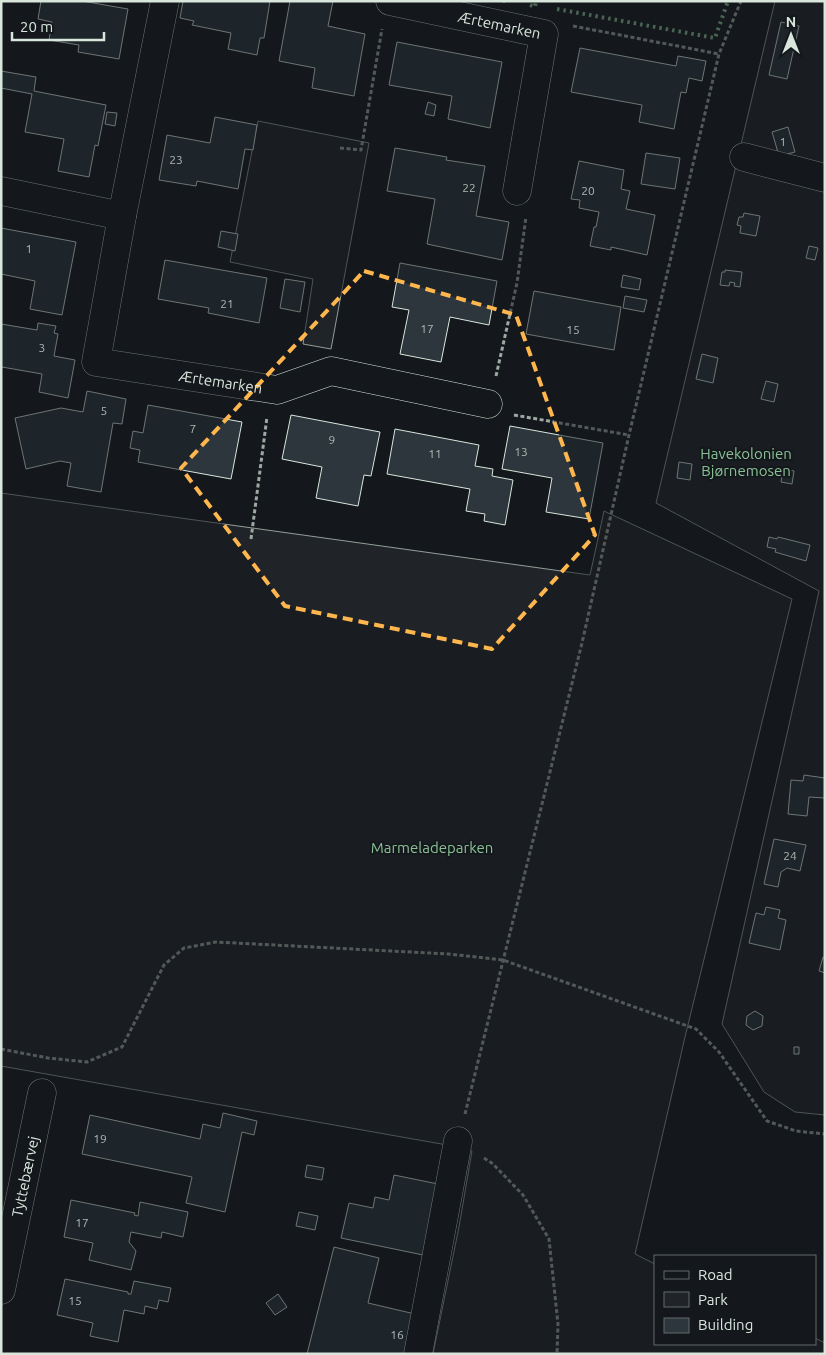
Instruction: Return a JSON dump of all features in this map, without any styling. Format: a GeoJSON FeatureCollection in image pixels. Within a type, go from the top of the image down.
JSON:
{"type":"FeatureCollection","features":[{"type":"Feature","properties":{"kind":"street","name":"Ærtemarken"},"geometry":{"type":"LineString","coordinates":[[165,1],[122,216],[96,362],[277,390],[331,371],[488,404]]}},
{"type":"Feature","properties":{"kind":"street","name":"Ærtemarken"},"geometry":{"type":"LineString","coordinates":[[387,11],[544,34],[517,191]]}},
{"type":"Feature","properties":{"kind":"street"},"geometry":{"type":"LineString","coordinates":[[744,157],[825,178]]}},
{"type":"Feature","properties":{"kind":"street"},"geometry":{"type":"LineString","coordinates":[[1,191],[122,216]]}},
{"type":"Feature","properties":{"kind":"street","name":"Tyttebærvej"},"geometry":{"type":"LineString","coordinates":[[1,1290],[42,1093]]}},
{"type":"Feature","properties":{"kind":"street"},"geometry":{"type":"LineString","coordinates":[[418,1354],[458,1141]]}},
{"type":"Feature","properties":{"kind":"path"},"geometry":{"type":"LineString","coordinates":[[557,1354],[558,1324],[549,1239],[523,1195],[494,1164],[458,1141],[582,643],[719,54],[741,1]]}},
{"type":"Feature","properties":{"kind":"path"},"geometry":{"type":"LineString","coordinates":[[340,148],[360,150],[387,11]]}},
{"type":"Feature","properties":{"kind":"path"},"geometry":{"type":"LineString","coordinates":[[544,34],[557,23],[719,54]]}},
{"type":"Feature","properties":{"kind":"path"},"geometry":{"type":"LineString","coordinates":[[517,191],[528,204],[517,283],[488,404],[498,412],[629,435]]}},
{"type":"Feature","properties":{"kind":"path"},"geometry":{"type":"LineString","coordinates":[[251,539],[271,389]]}},
{"type":"Feature","properties":{"kind":"path"},"geometry":{"type":"LineString","coordinates":[[1,1048],[48,1058],[87,1062],[122,1046],[164,965],[184,948],[216,942],[449,954],[502,960],[696,1029],[719,1052],[767,1121],[796,1131],[825,1134]]}},
{"type":"Feature","properties":{"kind":"highlighted area"},"geometry":{"type":"Polygon","coordinates":[[[364,271],[516,315],[595,535],[492,649],[285,606],[181,468],[364,271]]]}},
{"type":"Feature","properties":{"kind":"green space","name":"Havekolonien Bjørnemosen"},"geometry":{"type":"Polygon","coordinates":[[[775,1],[825,1],[825,1115],[795,1112],[764,1092],[722,1024],[819,591],[656,503],[775,1]]]}},
{"type":"Feature","properties":{"kind":"green space"},"geometry":{"type":"Polygon","coordinates":[[[258,121],[369,143],[331,349],[303,344],[313,279],[230,262],[258,121]]]}},
{"type":"Feature","properties":{"kind":"green space","name":"Marmeladeparken"},"geometry":{"type":"Polygon","coordinates":[[[1,493],[590,575],[604,511],[792,599],[685,1037],[635,1254],[654,1264],[654,1345],[816,1345],[816,1338],[825,1343],[825,1354],[433,1354],[459,1227],[472,1151],[464,1148],[1,1066],[1,493]]]}},
{"type":"Feature","properties":{"kind":"building"},"geometry":{"type":"Polygon","coordinates":[[[41,1],[82,1],[128,9],[119,59],[78,52],[79,45],[49,40],[52,22],[38,19],[41,1]]]}},
{"type":"Feature","properties":{"kind":"building"},"geometry":{"type":"Polygon","coordinates":[[[183,1],[270,1],[264,38],[260,38],[257,55],[228,49],[231,33],[192,25],[194,21],[180,18],[183,1]]]}},
{"type":"Feature","properties":{"kind":"building"},"geometry":{"type":"Polygon","coordinates":[[[290,1],[333,1],[328,26],[365,34],[354,96],[312,88],[315,68],[279,61],[290,1]]]}},
{"type":"Feature","properties":{"kind":"building"},"geometry":{"type":"Polygon","coordinates":[[[781,22],[799,26],[787,79],[769,75],[781,22]]]}},
{"type":"Feature","properties":{"kind":"building"},"geometry":{"type":"Polygon","coordinates":[[[397,42],[502,62],[490,128],[448,119],[452,96],[389,85],[397,42]]]}},
{"type":"Feature","properties":{"kind":"building"},"geometry":{"type":"Polygon","coordinates":[[[580,48],[676,66],[678,56],[706,61],[702,81],[689,78],[686,93],[681,92],[674,129],[639,122],[642,105],[571,92],[580,48]]]}},
{"type":"Feature","properties":{"kind":"building"},"geometry":{"type":"Polygon","coordinates":[[[1,71],[36,77],[34,91],[106,105],[98,146],[95,145],[89,177],[58,171],[64,139],[25,132],[32,94],[1,88],[1,71]]]}},
{"type":"Feature","properties":{"kind":"building"},"geometry":{"type":"Polygon","coordinates":[[[428,102],[436,105],[434,116],[425,114],[428,102]]]}},
{"type":"Feature","properties":{"kind":"building"},"geometry":{"type":"Polygon","coordinates":[[[107,112],[117,113],[115,126],[105,124],[107,112]]]}},
{"type":"Feature","properties":{"kind":"building"},"geometry":{"type":"Polygon","coordinates":[[[215,117],[257,125],[253,150],[245,149],[238,189],[197,181],[196,186],[159,180],[167,135],[210,143],[215,117]]]}},
{"type":"Feature","properties":{"kind":"building"},"geometry":{"type":"Polygon","coordinates":[[[788,127],[795,152],[779,156],[772,132],[788,127]]]}},
{"type":"Feature","properties":{"kind":"building"},"geometry":{"type":"Polygon","coordinates":[[[395,148],[447,157],[446,160],[485,166],[476,216],[509,222],[502,260],[427,244],[435,199],[387,191],[395,148]]]}},
{"type":"Feature","properties":{"kind":"building"},"geometry":{"type":"Polygon","coordinates":[[[646,153],[680,158],[675,189],[641,184],[646,153]]]}},
{"type":"Feature","properties":{"kind":"building"},"geometry":{"type":"Polygon","coordinates":[[[579,161],[624,170],[621,189],[630,191],[626,209],[655,215],[647,255],[611,247],[611,250],[590,246],[599,212],[579,208],[580,200],[571,199],[579,161]]]}},
{"type":"Feature","properties":{"kind":"building"},"geometry":{"type":"Polygon","coordinates":[[[744,213],[760,216],[756,236],[740,233],[741,226],[737,225],[739,217],[743,217],[744,213]]]}},
{"type":"Feature","properties":{"kind":"building"},"geometry":{"type":"Polygon","coordinates":[[[1,228],[76,242],[62,315],[30,309],[35,281],[1,274],[1,228]]]}},
{"type":"Feature","properties":{"kind":"building"},"geometry":{"type":"Polygon","coordinates":[[[221,231],[238,234],[235,251],[218,247],[221,231]]]}},
{"type":"Feature","properties":{"kind":"building"},"geometry":{"type":"Polygon","coordinates":[[[809,246],[818,248],[815,260],[806,258],[809,246]]]}},
{"type":"Feature","properties":{"kind":"building"},"geometry":{"type":"Polygon","coordinates":[[[165,260],[267,278],[259,323],[208,313],[209,308],[158,299],[165,260]]]}},
{"type":"Feature","properties":{"kind":"building"},"geometry":{"type":"Polygon","coordinates":[[[400,263],[497,281],[489,325],[450,317],[441,362],[400,354],[409,310],[392,307],[400,263]]]}},
{"type":"Feature","properties":{"kind":"building"},"geometry":{"type":"Polygon","coordinates":[[[725,270],[742,272],[740,287],[734,286],[735,283],[730,282],[729,286],[720,285],[722,272],[725,272],[725,270]]]}},
{"type":"Feature","properties":{"kind":"building"},"geometry":{"type":"Polygon","coordinates":[[[623,275],[641,279],[639,290],[621,287],[623,275]]]}},
{"type":"Feature","properties":{"kind":"building"},"geometry":{"type":"Polygon","coordinates":[[[285,279],[305,282],[300,312],[280,308],[285,279]]]}},
{"type":"Feature","properties":{"kind":"building"},"geometry":{"type":"Polygon","coordinates":[[[534,291],[621,307],[614,350],[526,334],[534,291]]]}},
{"type":"Feature","properties":{"kind":"building"},"geometry":{"type":"Polygon","coordinates":[[[625,296],[647,300],[644,312],[623,308],[625,296]]]}},
{"type":"Feature","properties":{"kind":"building"},"geometry":{"type":"Polygon","coordinates":[[[38,323],[56,326],[54,333],[58,334],[54,356],[75,360],[68,398],[39,392],[42,374],[2,367],[1,371],[1,324],[37,330],[38,323]]]}},
{"type":"Feature","properties":{"kind":"building"},"geometry":{"type":"Polygon","coordinates":[[[702,354],[718,358],[713,383],[696,379],[702,354]]]}},
{"type":"Feature","properties":{"kind":"building"},"geometry":{"type":"Polygon","coordinates":[[[766,381],[778,384],[774,402],[761,399],[766,381]]]}},
{"type":"Feature","properties":{"kind":"building"},"geometry":{"type":"Polygon","coordinates":[[[87,391],[126,399],[122,424],[113,423],[101,492],[67,486],[71,463],[60,461],[26,469],[15,418],[61,408],[83,412],[87,391]]]}},
{"type":"Feature","properties":{"kind":"building"},"geometry":{"type":"Polygon","coordinates":[[[148,405],[242,422],[231,479],[138,462],[140,450],[130,448],[133,431],[143,433],[148,405]]]}},
{"type":"Feature","properties":{"kind":"building"},"geometry":{"type":"Polygon","coordinates":[[[291,415],[380,432],[371,476],[364,475],[358,506],[316,498],[322,467],[282,459],[291,415]]]}},
{"type":"Feature","properties":{"kind":"building"},"geometry":{"type":"Polygon","coordinates":[[[510,426],[603,443],[589,519],[546,512],[552,478],[502,469],[510,426]]]}},
{"type":"Feature","properties":{"kind":"building"},"geometry":{"type":"Polygon","coordinates":[[[395,429],[479,445],[475,466],[493,469],[492,476],[513,480],[505,525],[484,521],[485,514],[466,511],[470,489],[387,474],[395,429]]]}},
{"type":"Feature","properties":{"kind":"building"},"geometry":{"type":"Polygon","coordinates":[[[679,462],[692,464],[690,480],[677,478],[679,462]]]}},
{"type":"Feature","properties":{"kind":"building"},"geometry":{"type":"Polygon","coordinates":[[[783,469],[794,471],[792,484],[781,482],[783,469]]]}},
{"type":"Feature","properties":{"kind":"building"},"geometry":{"type":"Polygon","coordinates":[[[769,537],[777,539],[778,537],[810,545],[806,561],[775,552],[776,549],[767,547],[769,537]]]}},
{"type":"Feature","properties":{"kind":"building"},"geometry":{"type":"Polygon","coordinates":[[[804,775],[825,778],[825,798],[809,797],[807,816],[788,814],[791,780],[803,781],[804,775]]]}},
{"type":"Feature","properties":{"kind":"building"},"geometry":{"type":"Polygon","coordinates":[[[774,839],[806,845],[800,871],[787,868],[781,872],[778,887],[764,884],[774,839]]]}},
{"type":"Feature","properties":{"kind":"building"},"geometry":{"type":"Polygon","coordinates":[[[766,907],[780,910],[778,918],[786,920],[780,950],[749,943],[756,913],[764,915],[766,907]]]}},
{"type":"Feature","properties":{"kind":"building"},"geometry":{"type":"Polygon","coordinates":[[[823,957],[825,958],[825,973],[819,971],[823,957]]]}},
{"type":"Feature","properties":{"kind":"building"},"geometry":{"type":"Polygon","coordinates":[[[755,1011],[763,1016],[762,1026],[753,1030],[746,1025],[747,1016],[755,1011]]]}},
{"type":"Feature","properties":{"kind":"building"},"geometry":{"type":"Polygon","coordinates":[[[794,1047],[799,1047],[799,1054],[794,1054],[794,1047]]]}},
{"type":"Feature","properties":{"kind":"building"},"geometry":{"type":"Polygon","coordinates":[[[223,1113],[257,1121],[254,1135],[242,1132],[225,1212],[186,1203],[192,1177],[82,1154],[90,1115],[200,1139],[203,1124],[220,1128],[223,1113]]]}},
{"type":"Feature","properties":{"kind":"building"},"geometry":{"type":"Polygon","coordinates":[[[307,1165],[324,1168],[322,1180],[305,1177],[307,1165]]]}},
{"type":"Feature","properties":{"kind":"building"},"geometry":{"type":"Polygon","coordinates":[[[394,1175],[443,1185],[428,1256],[341,1238],[349,1203],[373,1208],[375,1197],[389,1200],[394,1175]]]}},
{"type":"Feature","properties":{"kind":"building"},"geometry":{"type":"Polygon","coordinates":[[[71,1200],[135,1213],[134,1215],[138,1216],[140,1202],[188,1212],[183,1237],[162,1232],[161,1238],[131,1232],[129,1242],[136,1251],[131,1270],[89,1260],[93,1243],[64,1237],[71,1200]]]}},
{"type":"Feature","properties":{"kind":"building"},"geometry":{"type":"Polygon","coordinates":[[[299,1212],[318,1216],[315,1230],[296,1226],[299,1212]]]}},
{"type":"Feature","properties":{"kind":"building"},"geometry":{"type":"Polygon","coordinates":[[[334,1247],[379,1258],[368,1303],[415,1314],[405,1354],[307,1354],[334,1247]]]}},
{"type":"Feature","properties":{"kind":"building"},"geometry":{"type":"Polygon","coordinates":[[[65,1279],[128,1292],[128,1294],[131,1294],[134,1281],[171,1288],[168,1302],[159,1300],[157,1309],[145,1306],[144,1314],[124,1310],[118,1342],[90,1336],[93,1323],[57,1315],[65,1279]]]}},
{"type":"Feature","properties":{"kind":"building"},"geometry":{"type":"Polygon","coordinates":[[[278,1294],[287,1307],[275,1315],[266,1303],[278,1294]]]}},
{"type":"Feature","properties":{"kind":"hedge"},"geometry":{"type":"LineString","coordinates":[[530,5],[535,7],[536,1]]}},
{"type":"Feature","properties":{"kind":"hedge"},"geometry":{"type":"LineString","coordinates":[[557,9],[715,38],[728,1]]}}]}
